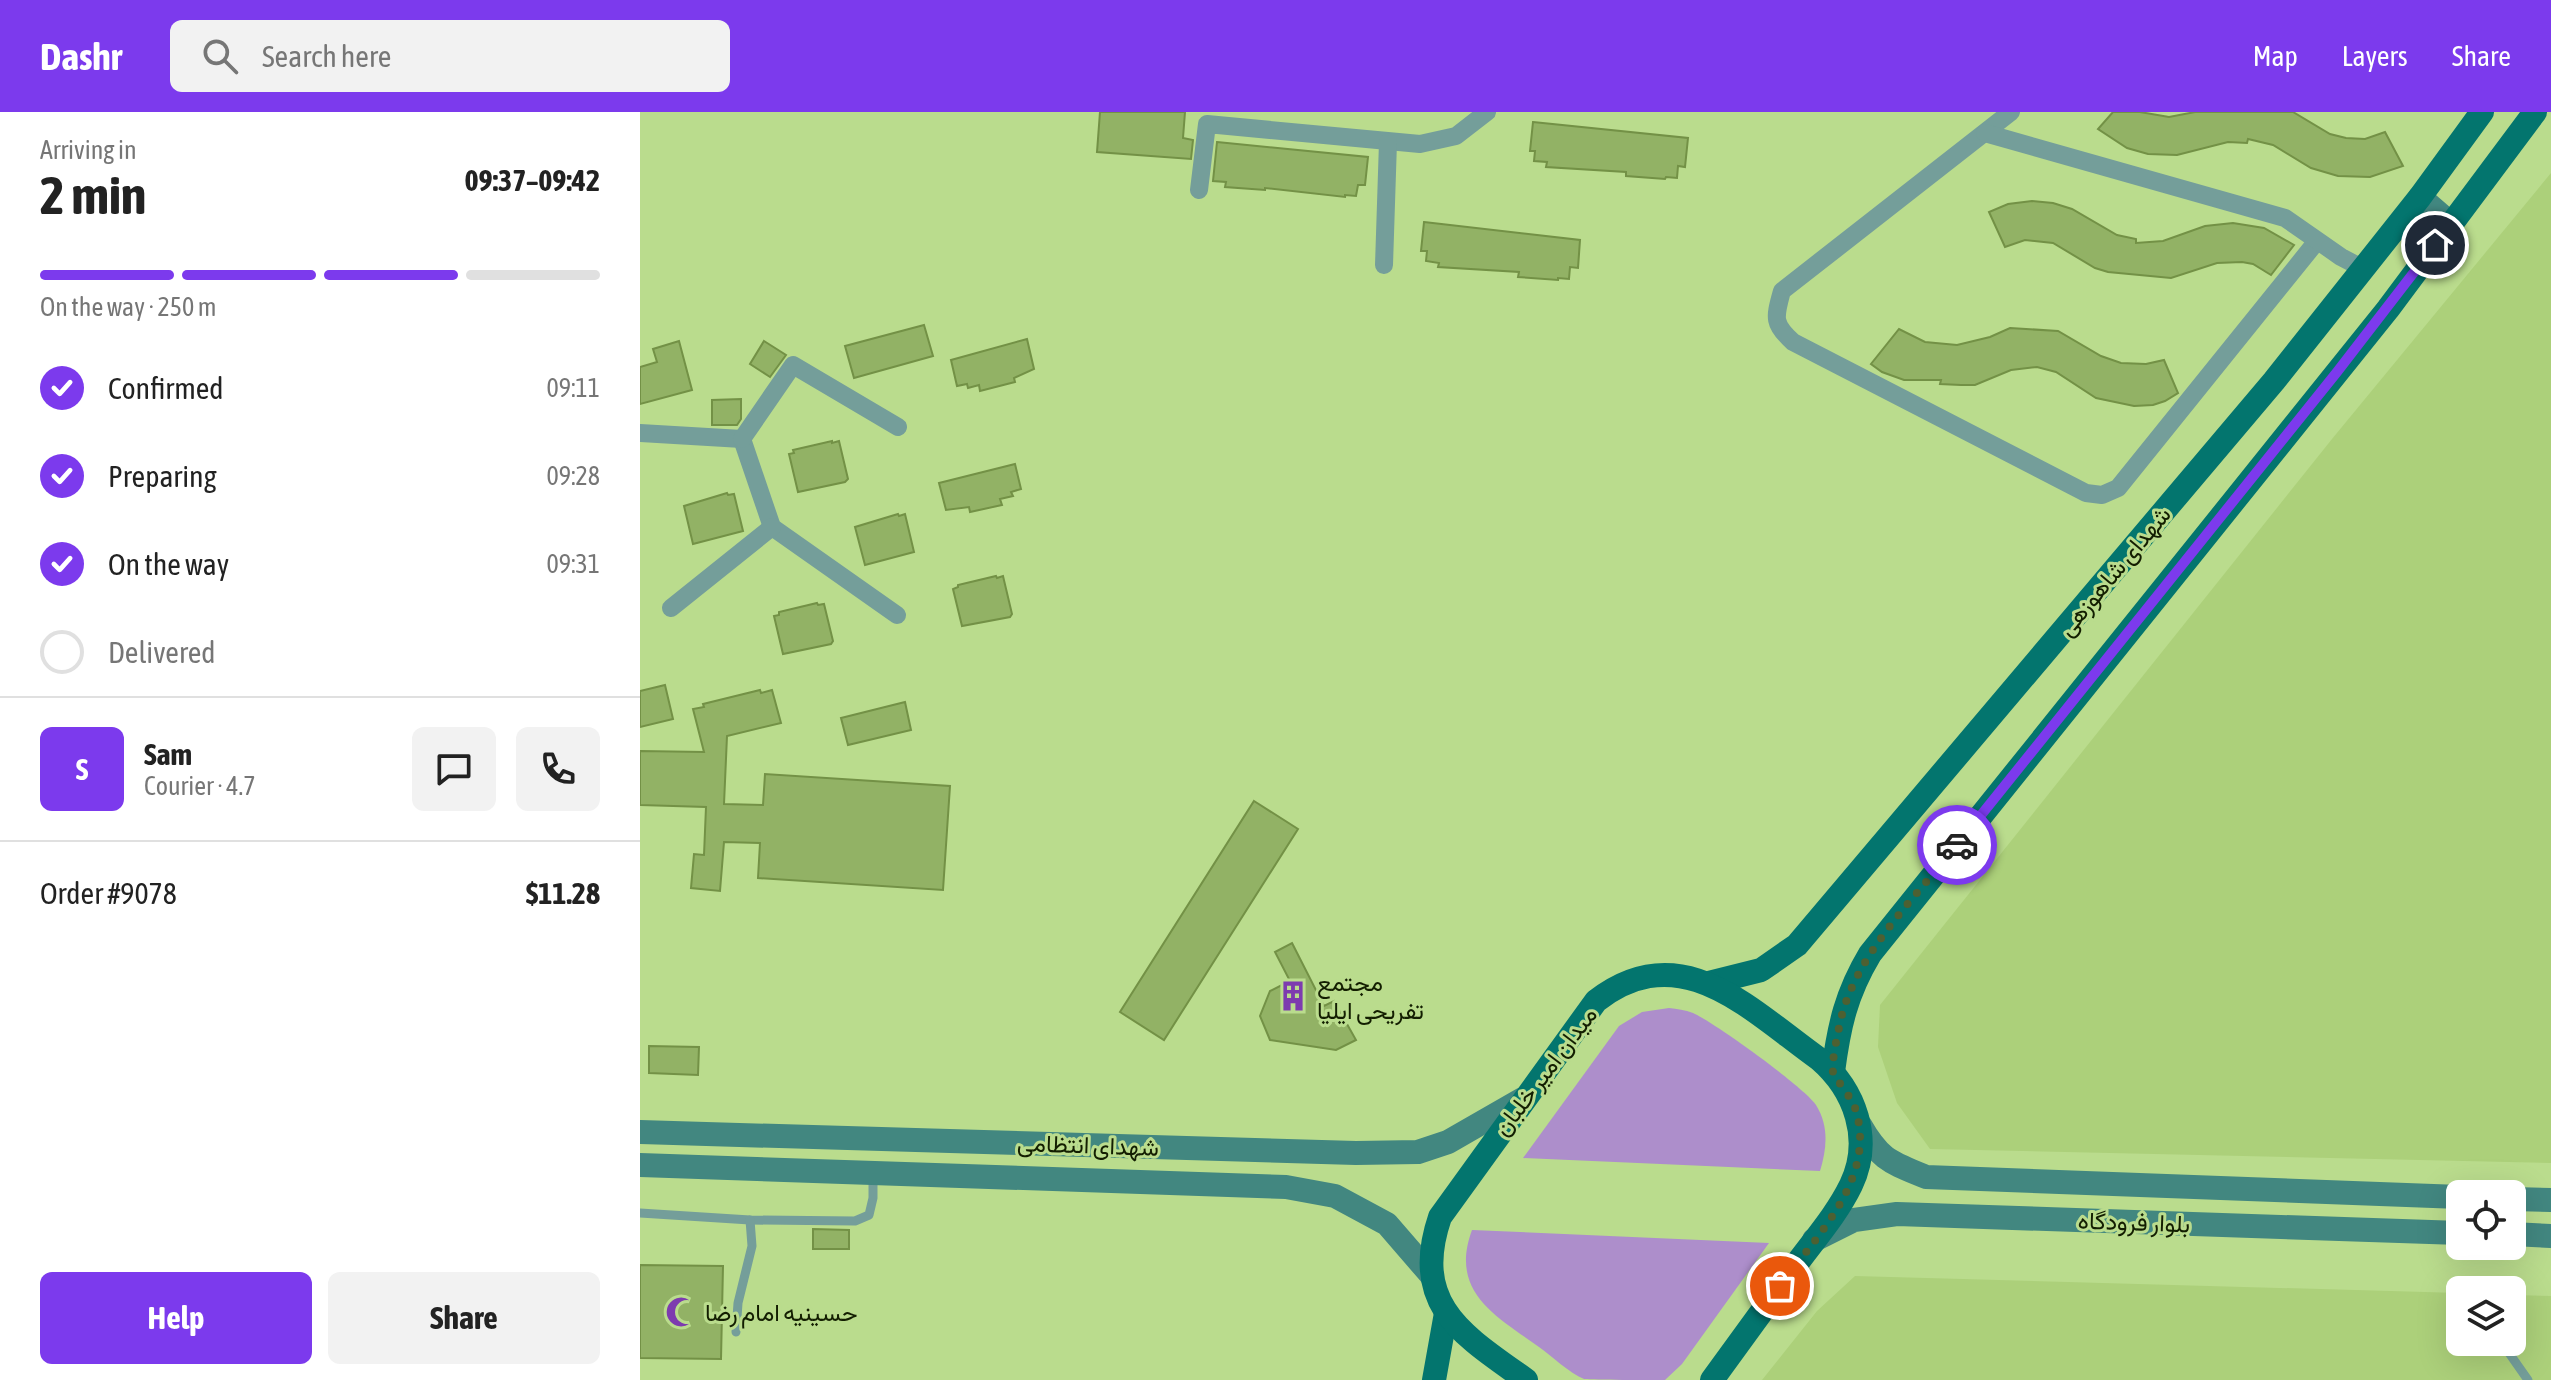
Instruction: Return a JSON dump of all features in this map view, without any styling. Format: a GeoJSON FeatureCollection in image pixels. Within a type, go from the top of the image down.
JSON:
{"type":"FeatureCollection","features":[{"type":"Feature","properties":{"kind":"main road","name":"شهدای شاهوزهی"},"geometry":{"type":"LineString","coordinates":[[1709,983],[1761,970],[1797,945],[2274,381],[2420,197],[2482,112]]}},
{"type":"Feature","properties":{"kind":"main road","name":"شهدای شاهوزهی"},"geometry":{"type":"LineString","coordinates":[[1833,1072],[1847,997],[1870,954],[2378,321],[2535,112]]}},
{"type":"Feature","properties":{"kind":"main road"},"geometry":{"type":"LineString","coordinates":[[2420,197],[2450,223]]}},
{"type":"Feature","properties":{"kind":"main road","name":"میدان امیر خلبان"},"geometry":{"type":"LineString","coordinates":[[1526,1380],[1473,1342],[1446,1313],[1432,1276],[1432,1246],[1440,1217],[1583,1015],[1612,989],[1630,980],[1660,974],[1690,976],[1709,983],[1833,1072],[1854,1105],[1860,1125],[1861,1145],[1852,1184],[1712,1380]]}},
{"type":"Feature","properties":{"kind":"main road","name":"شهدای انتظامی"},"geometry":{"type":"LineString","coordinates":[[640,1132],[1356,1153],[1418,1152],[1448,1142],[1523,1099]]}},
{"type":"Feature","properties":{"kind":"main road","name":"بلوار فرودگاه"},"geometry":{"type":"LineString","coordinates":[[1860,1125],[1874,1150],[1897,1165],[1926,1177],[2446,1196]]}},
{"type":"Feature","properties":{"kind":"main road"},"geometry":{"type":"LineString","coordinates":[[872,1139],[873,1173]]}},
{"type":"Feature","properties":{"kind":"main road","name":"شهدای انتظامی"},"geometry":{"type":"LineString","coordinates":[[640,1165],[1286,1187],[1335,1196],[1387,1224],[1432,1276]]}},
{"type":"Feature","properties":{"kind":"main road"},"geometry":{"type":"LineString","coordinates":[[2526,1199],[2551,1200]]}},
{"type":"Feature","properties":{"kind":"main road","name":"بلوار فرودگاه"},"geometry":{"type":"LineString","coordinates":[[1814,1240],[1854,1220],[1897,1214],[2446,1233]]}},
{"type":"Feature","properties":{"kind":"main road"},"geometry":{"type":"LineString","coordinates":[[2526,1235],[2551,1236]]}},
{"type":"Feature","properties":{"kind":"main road"},"geometry":{"type":"LineString","coordinates":[[1434,1380],[1446,1313]]}},
{"type":"Feature","properties":{"kind":"street"},"geometry":{"type":"LineString","coordinates":[[1199,190],[1207,124],[1420,144],[1456,136],[1487,112]]}},
{"type":"Feature","properties":{"kind":"street"},"geometry":{"type":"LineString","coordinates":[[2011,112],[1782,291],[1776,315],[1779,329],[1793,342],[2086,493],[2102,495],[2118,488],[2317,241]]}},
{"type":"Feature","properties":{"kind":"street"},"geometry":{"type":"LineString","coordinates":[[1985,133],[2285,218],[2364,269]]}},
{"type":"Feature","properties":{"kind":"street"},"geometry":{"type":"LineString","coordinates":[[1384,265],[1388,142]]}},
{"type":"Feature","properties":{"kind":"street"},"geometry":{"type":"LineString","coordinates":[[742,439],[793,365],[898,427]]}},
{"type":"Feature","properties":{"kind":"street"},"geometry":{"type":"LineString","coordinates":[[640,433],[742,439]]}},
{"type":"Feature","properties":{"kind":"street"},"geometry":{"type":"LineString","coordinates":[[742,439],[772,527],[897,615]]}},
{"type":"Feature","properties":{"kind":"street"},"geometry":{"type":"LineString","coordinates":[[671,608],[772,527]]}},
{"type":"Feature","properties":{"kind":"lane"},"geometry":{"type":"LineString","coordinates":[[640,1213],[750,1220],[855,1221],[869,1215],[873,1173]]}},
{"type":"Feature","properties":{"kind":"lane"},"geometry":{"type":"LineString","coordinates":[[736,1332],[738,1303],[752,1246],[750,1220]]}},
{"type":"Feature","properties":{"kind":"lane"},"geometry":{"type":"LineString","coordinates":[[2511,1356],[2528,1380]]}},
{"type":"Feature","properties":{"kind":"shaded area"},"geometry":{"type":"Polygon","coordinates":[[[2551,173],[2551,1163],[1930,1149],[1897,1103],[1878,1047],[1880,1005],[2332,439],[2551,173]]]}},
{"type":"Feature","properties":{"kind":"shaded area"},"geometry":{"type":"Polygon","coordinates":[[[1669,1008],[1690,1012],[1720,1029],[1808,1096],[1816,1105],[1825,1129],[1820,1171],[1523,1158],[1619,1026],[1642,1012],[1669,1008]]]}},
{"type":"Feature","properties":{"kind":"shaded area"},"geometry":{"type":"Polygon","coordinates":[[[1472,1230],[1769,1243],[1682,1364],[1665,1380],[1584,1379],[1507,1324],[1481,1300],[1467,1270],[1472,1230]]]}},
{"type":"Feature","properties":{"kind":"shaded area"},"geometry":{"type":"Polygon","coordinates":[[[1855,1276],[2446,1293],[2446,1356],[2526,1356],[2526,1295],[2551,1296],[2551,1380],[1762,1380],[1817,1311],[1855,1276]]]}},
{"type":"Feature","properties":{"kind":"building"},"geometry":{"type":"Polygon","coordinates":[[[1100,112],[1185,112],[1183,138],[1193,140],[1191,159],[1097,152],[1100,112]]]}},
{"type":"Feature","properties":{"kind":"building"},"geometry":{"type":"Polygon","coordinates":[[[2113,112],[2140,112],[2169,117],[2195,112],[2293,112],[2330,134],[2346,138],[2365,139],[2385,132],[2403,166],[2370,177],[2338,176],[2311,168],[2273,145],[2248,139],[2247,143],[2228,142],[2177,155],[2148,154],[2127,148],[2098,129],[2113,112]]]}},
{"type":"Feature","properties":{"kind":"building"},"geometry":{"type":"Polygon","coordinates":[[[1533,122],[1688,138],[1685,167],[1678,166],[1677,178],[1665,179],[1626,176],[1626,172],[1546,167],[1547,162],[1534,161],[1535,151],[1530,151],[1533,122]]]}},
{"type":"Feature","properties":{"kind":"building"},"geometry":{"type":"Polygon","coordinates":[[[1217,142],[1368,157],[1365,185],[1358,185],[1356,196],[1345,197],[1225,187],[1226,182],[1213,181],[1217,142]]]}},
{"type":"Feature","properties":{"kind":"building"},"geometry":{"type":"Polygon","coordinates":[[[2032,201],[2072,209],[2117,235],[2136,239],[2136,243],[2163,241],[2205,226],[2233,223],[2264,228],[2294,245],[2271,275],[2253,264],[2242,262],[2217,263],[2171,278],[2108,272],[2095,268],[2053,243],[2025,240],[2005,247],[1989,212],[2008,204],[2032,201]]]}},
{"type":"Feature","properties":{"kind":"building"},"geometry":{"type":"Polygon","coordinates":[[[1424,222],[1580,240],[1578,268],[1570,267],[1569,279],[1558,280],[1518,277],[1519,272],[1438,267],[1439,263],[1426,261],[1427,251],[1421,251],[1424,222]]]}},
{"type":"Feature","properties":{"kind":"building"},"geometry":{"type":"Polygon","coordinates":[[[924,325],[933,356],[854,378],[845,346],[924,325]]]}},
{"type":"Feature","properties":{"kind":"building"},"geometry":{"type":"Polygon","coordinates":[[[2010,328],[2058,331],[2101,356],[2121,363],[2146,364],[2164,360],[2178,393],[2153,405],[2134,406],[2096,398],[2056,372],[2037,367],[2011,370],[1975,385],[1961,385],[1940,384],[1941,380],[1904,380],[1871,364],[1899,329],[1925,342],[1957,345],[1990,337],[2010,328]]]}},
{"type":"Feature","properties":{"kind":"building"},"geometry":{"type":"Polygon","coordinates":[[[1027,339],[1034,369],[1014,378],[1015,382],[980,391],[979,385],[968,388],[967,384],[957,386],[951,360],[1027,339]]]}},
{"type":"Feature","properties":{"kind":"building"},"geometry":{"type":"Polygon","coordinates":[[[679,341],[692,390],[640,404],[640,367],[657,362],[653,349],[679,341]]]}},
{"type":"Feature","properties":{"kind":"building"},"geometry":{"type":"Polygon","coordinates":[[[764,341],[786,355],[770,377],[750,364],[764,341]]]}},
{"type":"Feature","properties":{"kind":"building"},"geometry":{"type":"Polygon","coordinates":[[[741,399],[741,419],[737,425],[712,425],[712,400],[741,399]]]}},
{"type":"Feature","properties":{"kind":"building"},"geometry":{"type":"Polygon","coordinates":[[[839,441],[848,479],[798,492],[789,454],[794,453],[793,450],[839,441]]]}},
{"type":"Feature","properties":{"kind":"building"},"geometry":{"type":"Polygon","coordinates":[[[1015,464],[1021,489],[1011,492],[1013,496],[1000,499],[1002,505],[970,512],[969,507],[946,510],[939,483],[1015,464]]]}},
{"type":"Feature","properties":{"kind":"building"},"geometry":{"type":"Polygon","coordinates":[[[727,493],[734,494],[743,531],[693,544],[684,506],[727,493]]]}},
{"type":"Feature","properties":{"kind":"building"},"geometry":{"type":"Polygon","coordinates":[[[905,514],[914,552],[865,565],[855,527],[905,514]]]}},
{"type":"Feature","properties":{"kind":"building"},"geometry":{"type":"Polygon","coordinates":[[[1003,576],[1012,614],[1010,617],[962,626],[953,589],[1003,576]]]}},
{"type":"Feature","properties":{"kind":"building"},"geometry":{"type":"Polygon","coordinates":[[[817,603],[824,604],[833,641],[831,644],[783,654],[774,616],[817,603]]]}},
{"type":"Feature","properties":{"kind":"building"},"geometry":{"type":"Polygon","coordinates":[[[665,685],[673,719],[640,727],[640,691],[665,685]]]}},
{"type":"Feature","properties":{"kind":"building"},"geometry":{"type":"Polygon","coordinates":[[[760,690],[761,693],[772,690],[781,723],[727,736],[724,804],[763,805],[765,774],[950,786],[943,890],[758,878],[760,843],[724,842],[720,891],[691,888],[694,854],[704,855],[706,807],[640,805],[640,751],[704,752],[693,709],[760,690]]]}},
{"type":"Feature","properties":{"kind":"building"},"geometry":{"type":"Polygon","coordinates":[[[905,702],[911,730],[848,745],[841,718],[905,702]]]}},
{"type":"Feature","properties":{"kind":"building"},"geometry":{"type":"Polygon","coordinates":[[[1254,801],[1298,829],[1164,1040],[1120,1012],[1254,801]]]}},
{"type":"Feature","properties":{"kind":"building","name":"مجتمع تفریحی ایلیا"},"geometry":{"type":"Polygon","coordinates":[[[1292,943],[1324,1006],[1334,1001],[1356,1040],[1336,1050],[1270,1040],[1260,1016],[1270,991],[1290,981],[1275,952],[1292,943]]]}},
{"type":"Feature","properties":{"kind":"building"},"geometry":{"type":"Polygon","coordinates":[[[649,1046],[699,1047],[698,1075],[649,1073],[649,1046]]]}},
{"type":"Feature","properties":{"kind":"building"},"geometry":{"type":"Polygon","coordinates":[[[813,1229],[849,1230],[849,1249],[813,1249],[813,1229]]]}},
{"type":"Feature","properties":{"kind":"building","name":"حسینیه امام رضا"},"geometry":{"type":"Polygon","coordinates":[[[640,1265],[723,1266],[721,1359],[640,1358],[640,1265]]]}},
{"type":"Feature","properties":{"kind":"way so far"},"geometry":{"type":"LineString","coordinates":[[1780,1286],[1840,1203],[1852,1184],[1858,1165],[1860,1125],[1845,1087],[1833,1072],[1847,997],[1870,954],[1957,845]]}},
{"type":"Feature","properties":{"kind":"place","name":"مجتمع تفریحی ایلیا"},"geometry":{"type":"Point","coordinates":[1293,996]}},
{"type":"Feature","properties":{"kind":"place","name":"حسینیه امام رضا"},"geometry":{"type":"Point","coordinates":[681,1312]}},
{"type":"Feature","properties":{"kind":"route"},"geometry":{"type":"LineString","coordinates":[[1957,845],[2388,309],[2435,245]]}}]}
